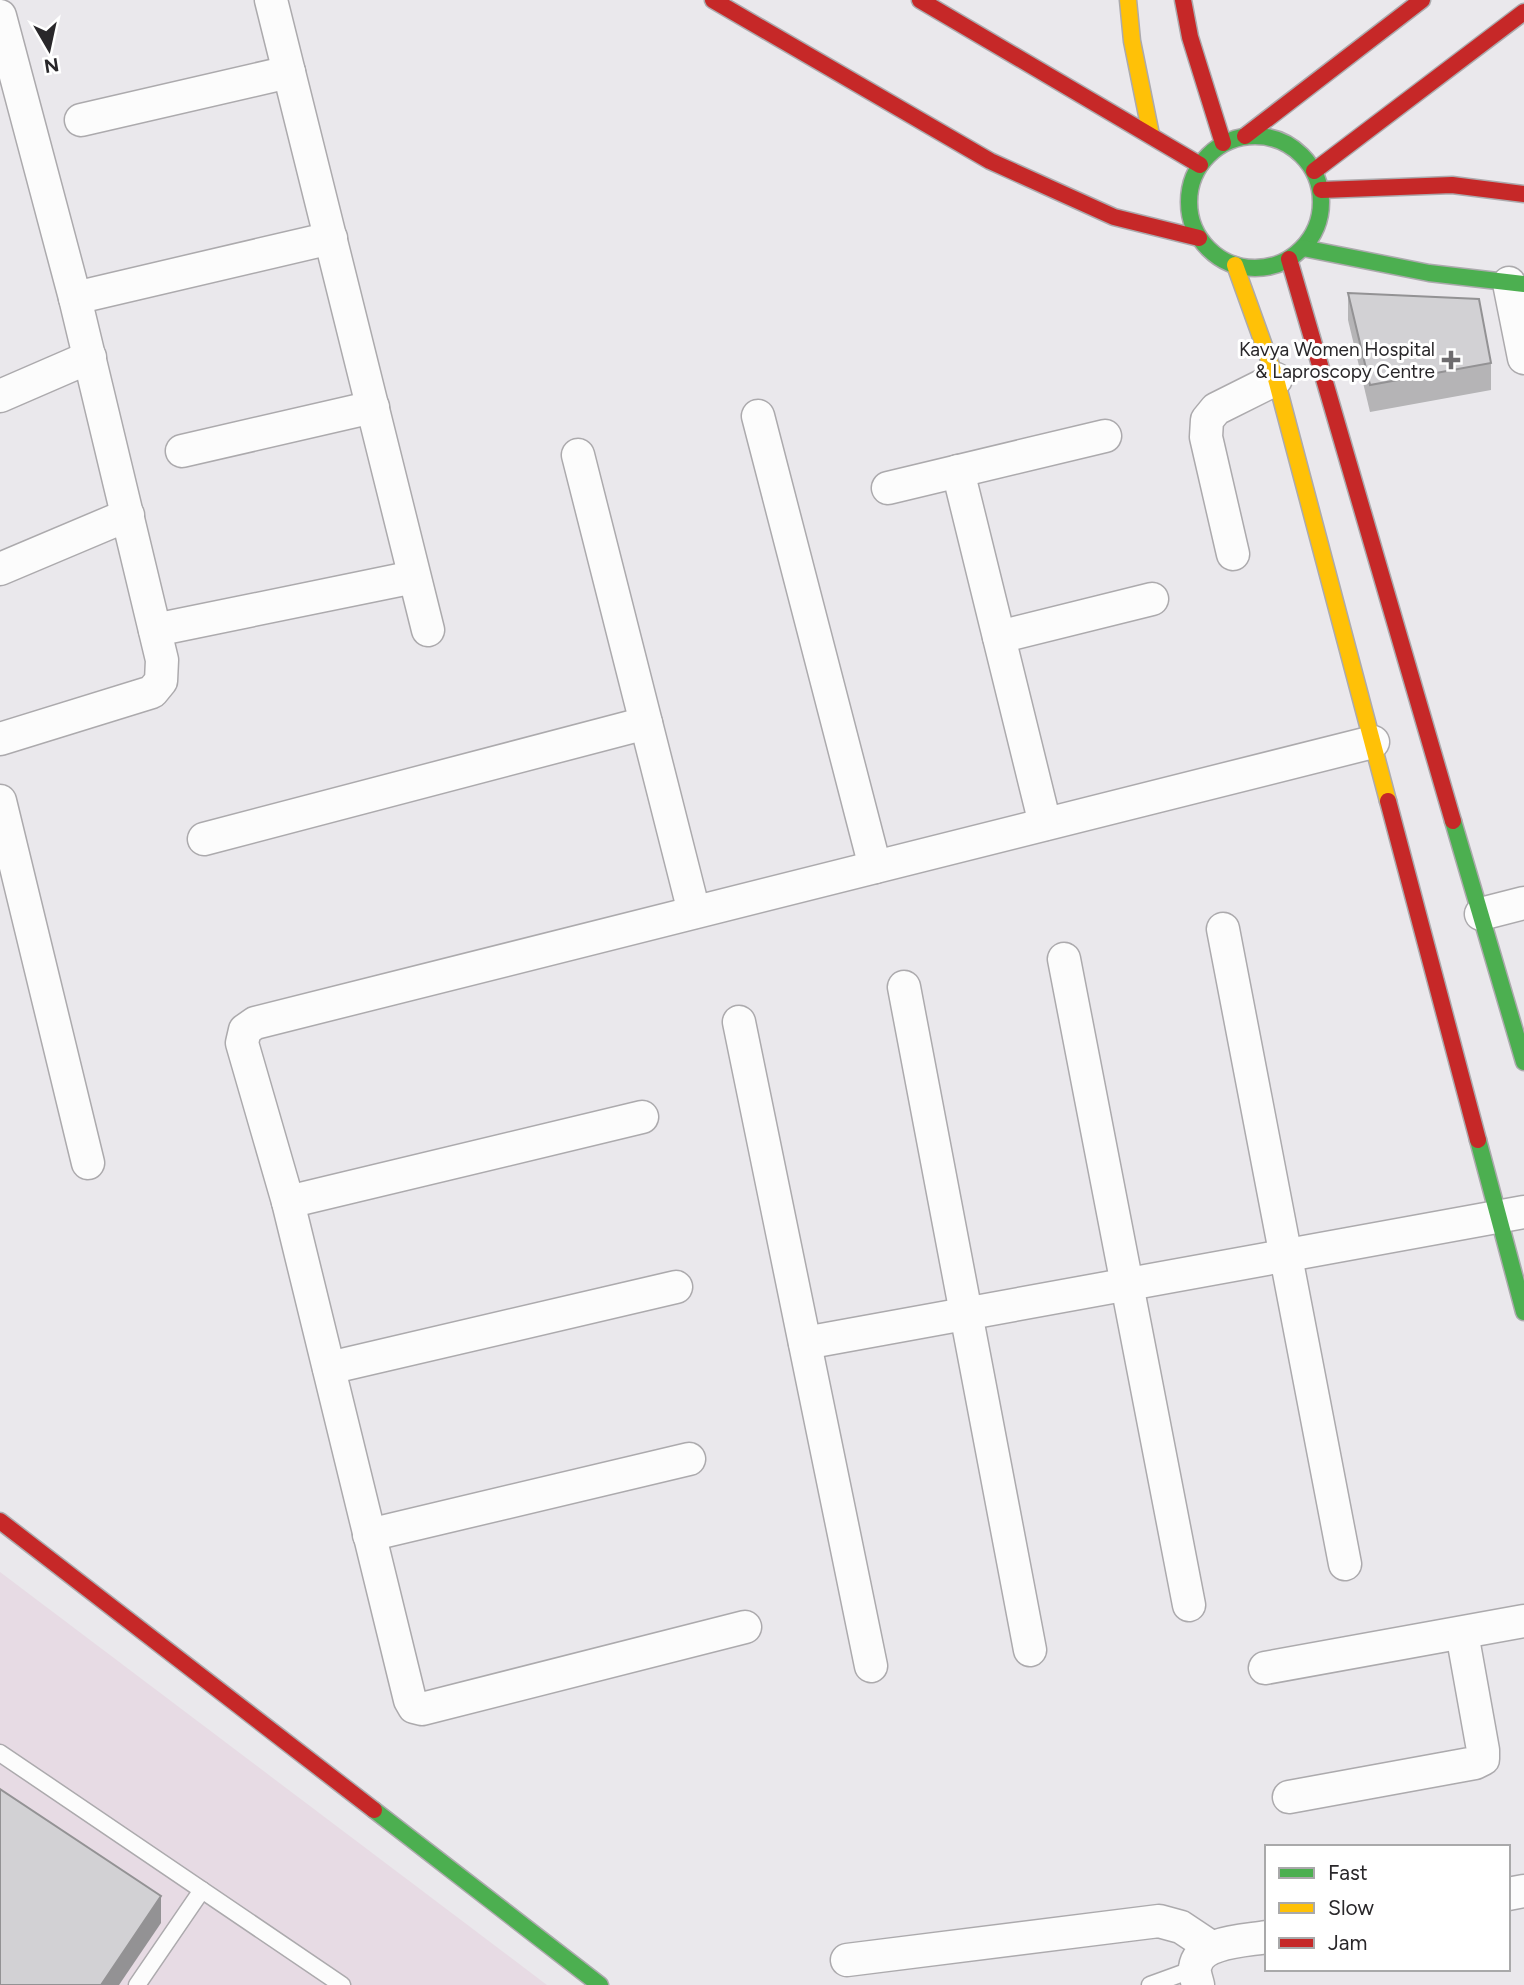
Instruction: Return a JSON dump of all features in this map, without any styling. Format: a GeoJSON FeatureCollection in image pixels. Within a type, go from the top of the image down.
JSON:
{"type":"FeatureCollection","features":[{"type":"Feature","properties":{"kind":"street"},"geometry":{"type":"LineString","coordinates":[[271,0],[428,630]]}},
{"type":"Feature","properties":{"kind":"street"},"geometry":{"type":"LineString","coordinates":[[713,0],[990,161],[1114,217],[1199,238]]}},
{"type":"Feature","properties":{"kind":"street"},"geometry":{"type":"LineString","coordinates":[[920,0],[1200,165]]}},
{"type":"Feature","properties":{"kind":"street"},"geometry":{"type":"LineString","coordinates":[[1128,0],[1132,41],[1151,135]]}},
{"type":"Feature","properties":{"kind":"street"},"geometry":{"type":"LineString","coordinates":[[1183,0],[1190,37],[1223,143]]}},
{"type":"Feature","properties":{"kind":"street"},"geometry":{"type":"LineString","coordinates":[[1245,136],[1422,0]]}},
{"type":"Feature","properties":{"kind":"street"},"geometry":{"type":"LineString","coordinates":[[1314,171],[1524,12]]}},
{"type":"Feature","properties":{"kind":"street"},"geometry":{"type":"LineString","coordinates":[[0,16],[90,357],[162,660],[161,681],[152,692],[0,739]]}},
{"type":"Feature","properties":{"kind":"street"},"geometry":{"type":"LineString","coordinates":[[81,120],[289,72]]}},
{"type":"Feature","properties":{"kind":"street"},"geometry":{"type":"LineString","coordinates":[[1245,136],[1265,136],[1285,142],[1302,154],[1314,171],[1321,190],[1318,221],[1303,248],[1289,259],[1271,266],[1253,268],[1235,265],[1214,255],[1199,238],[1191,221],[1188,201],[1191,182],[1210,152],[1223,143],[1245,136]]}},
{"type":"Feature","properties":{"kind":"street"},"geometry":{"type":"LineString","coordinates":[[1321,190],[1452,185],[1524,194]]}},
{"type":"Feature","properties":{"kind":"street"},"geometry":{"type":"LineString","coordinates":[[75,298],[331,238]]}},
{"type":"Feature","properties":{"kind":"street"},"geometry":{"type":"LineString","coordinates":[[1303,248],[1429,273],[1517,284],[1524,358]]}},
{"type":"Feature","properties":{"kind":"street"},"geometry":{"type":"LineString","coordinates":[[1289,259],[1524,1062]]}},
{"type":"Feature","properties":{"kind":"street"},"geometry":{"type":"LineString","coordinates":[[1235,265],[1276,379],[1373,742],[1512,1214],[1524,1312]]}},
{"type":"Feature","properties":{"kind":"street"},"geometry":{"type":"LineString","coordinates":[[0,396],[90,357]]}},
{"type":"Feature","properties":{"kind":"street"},"geometry":{"type":"LineString","coordinates":[[1233,554],[1206,436],[1207,420],[1216,409],[1276,379]]}},
{"type":"Feature","properties":{"kind":"street"},"geometry":{"type":"LineString","coordinates":[[182,451],[373,407]]}},
{"type":"Feature","properties":{"kind":"street"},"geometry":{"type":"LineString","coordinates":[[758,416],[875,867]]}},
{"type":"Feature","properties":{"kind":"street"},"geometry":{"type":"LineString","coordinates":[[888,488],[1105,436]]}},
{"type":"Feature","properties":{"kind":"street"},"geometry":{"type":"LineString","coordinates":[[578,455],[694,912]]}},
{"type":"Feature","properties":{"kind":"street"},"geometry":{"type":"LineString","coordinates":[[958,471],[1045,824]]}},
{"type":"Feature","properties":{"kind":"street"},"geometry":{"type":"LineString","coordinates":[[0,569],[128,515]]}},
{"type":"Feature","properties":{"kind":"street"},"geometry":{"type":"LineString","coordinates":[[155,629],[415,577]]}},
{"type":"Feature","properties":{"kind":"street"},"geometry":{"type":"LineString","coordinates":[[999,636],[1152,599]]}},
{"type":"Feature","properties":{"kind":"street"},"geometry":{"type":"LineString","coordinates":[[205,839],[646,723]]}},
{"type":"Feature","properties":{"kind":"street"},"geometry":{"type":"LineString","coordinates":[[745,1627],[422,1709],[414,1707],[410,1700],[288,1202],[242,1043],[245,1030],[255,1023],[1373,742]]}},
{"type":"Feature","properties":{"kind":"street"},"geometry":{"type":"LineString","coordinates":[[0,801],[88,1163]]}},
{"type":"Feature","properties":{"kind":"street"},"geometry":{"type":"LineString","coordinates":[[1481,914],[1524,903]]}},
{"type":"Feature","properties":{"kind":"street"},"geometry":{"type":"LineString","coordinates":[[1223,929],[1345,1564]]}},
{"type":"Feature","properties":{"kind":"street"},"geometry":{"type":"LineString","coordinates":[[1064,959],[1189,1605]]}},
{"type":"Feature","properties":{"kind":"street"},"geometry":{"type":"LineString","coordinates":[[904,987],[1030,1650]]}},
{"type":"Feature","properties":{"kind":"street"},"geometry":{"type":"LineString","coordinates":[[739,1022],[871,1666]]}},
{"type":"Feature","properties":{"kind":"street"},"geometry":{"type":"LineString","coordinates":[[288,1202],[642,1117]]}},
{"type":"Feature","properties":{"kind":"street"},"geometry":{"type":"LineString","coordinates":[[805,1343],[1512,1214]]}},
{"type":"Feature","properties":{"kind":"street"},"geometry":{"type":"LineString","coordinates":[[329,1368],[676,1287]]}},
{"type":"Feature","properties":{"kind":"street"},"geometry":{"type":"LineString","coordinates":[[369,1535],[689,1459]]}},
{"type":"Feature","properties":{"kind":"street"},"geometry":{"type":"LineString","coordinates":[[0,1521],[600,1985]]}},
{"type":"Feature","properties":{"kind":"street"},"geometry":{"type":"LineString","coordinates":[[1265,1668],[1524,1621]]}},
{"type":"Feature","properties":{"kind":"street"},"geometry":{"type":"LineString","coordinates":[[1289,1797],[1475,1763],[1483,1759],[1461,1633]]}},
{"type":"Feature","properties":{"kind":"street"},"geometry":{"type":"LineString","coordinates":[[846,1960],[1159,1921],[1181,1927],[1201,1967],[1265,1938]]}},
{"type":"Feature","properties":{"kind":"lane"},"geometry":{"type":"LineString","coordinates":[[0,1753],[342,1985]]}},
{"type":"Feature","properties":{"kind":"lane"},"geometry":{"type":"LineString","coordinates":[[137,1985],[202,1890]]}},
{"type":"Feature","properties":{"kind":"lane"},"geometry":{"type":"LineString","coordinates":[[1150,1985],[1201,1967]]}},
{"type":"Feature","properties":{"kind":"shaded area"},"geometry":{"type":"Polygon","coordinates":[[[0,1572],[547,1985],[0,1985],[0,1572]]]}},
{"type":"Feature","properties":{"kind":"building"},"geometry":{"type":"Polygon","coordinates":[[[1348,293],[1479,299],[1491,363],[1370,385],[1348,293]]]}},
{"type":"Feature","properties":{"kind":"building"},"geometry":{"type":"Polygon","coordinates":[[[0,1789],[161,1896],[101,1985],[0,1985],[0,1789]]]}},
{"type":"Feature","properties":{"kind":"traffic: fast"},"geometry":{"type":"LineString","coordinates":[[1255,136],[1280,141],[1302,155],[1316,177],[1321,202],[1316,227],[1302,249],[1280,263],[1255,268],[1230,263],[1208,249],[1194,227],[1189,202],[1194,177],[1208,155],[1230,141],[1255,136]]}},
{"type":"Feature","properties":{"kind":"traffic: fast"},"geometry":{"type":"LineString","coordinates":[[1303,248],[1429,273],[1524,284]]}},
{"type":"Feature","properties":{"kind":"traffic: fast"},"geometry":{"type":"LineString","coordinates":[[1453,821],[1524,1062]]}},
{"type":"Feature","properties":{"kind":"traffic: fast"},"geometry":{"type":"LineString","coordinates":[[1478,1140],[1524,1312]]}},
{"type":"Feature","properties":{"kind":"traffic: fast"},"geometry":{"type":"LineString","coordinates":[[374,1810],[600,1985]]}},
{"type":"Feature","properties":{"kind":"traffic: slow"},"geometry":{"type":"LineString","coordinates":[[1128,0],[1132,41],[1151,135]]}},
{"type":"Feature","properties":{"kind":"traffic: slow"},"geometry":{"type":"LineString","coordinates":[[1235,265],[1276,379],[1388,801]]}},
{"type":"Feature","properties":{"kind":"traffic: jam"},"geometry":{"type":"LineString","coordinates":[[713,0],[990,161],[1114,217],[1199,238]]}},
{"type":"Feature","properties":{"kind":"traffic: jam"},"geometry":{"type":"LineString","coordinates":[[920,0],[1200,165]]}},
{"type":"Feature","properties":{"kind":"traffic: jam"},"geometry":{"type":"LineString","coordinates":[[1183,0],[1190,37],[1223,143]]}},
{"type":"Feature","properties":{"kind":"traffic: jam"},"geometry":{"type":"LineString","coordinates":[[1245,136],[1422,0]]}},
{"type":"Feature","properties":{"kind":"traffic: jam"},"geometry":{"type":"LineString","coordinates":[[1314,171],[1524,12]]}},
{"type":"Feature","properties":{"kind":"traffic: jam"},"geometry":{"type":"LineString","coordinates":[[1321,190],[1452,185],[1524,194]]}},
{"type":"Feature","properties":{"kind":"traffic: jam"},"geometry":{"type":"LineString","coordinates":[[1289,259],[1453,821]]}},
{"type":"Feature","properties":{"kind":"traffic: jam"},"geometry":{"type":"LineString","coordinates":[[1388,801],[1478,1140]]}},
{"type":"Feature","properties":{"kind":"traffic: jam"},"geometry":{"type":"LineString","coordinates":[[0,1521],[374,1810]]}},
{"type":"Feature","properties":{"kind":"place","name":"Kavya Women Hospital & Laproscopy Centre"},"geometry":{"type":"Point","coordinates":[1451,360]}}]}
